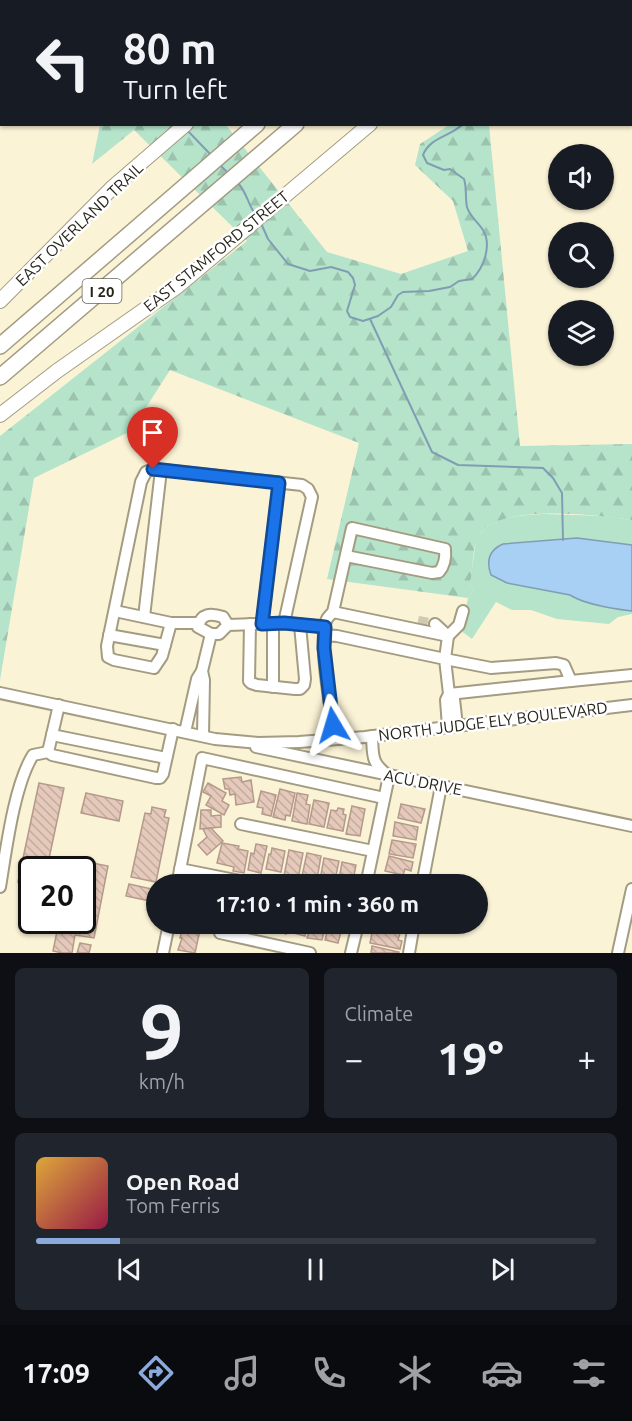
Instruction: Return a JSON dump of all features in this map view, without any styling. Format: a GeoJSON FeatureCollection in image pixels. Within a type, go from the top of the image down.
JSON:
{"type":"FeatureCollection","features":[{"type":"Feature","properties":{"kind":"highway","name":"I 20"},"geometry":{"type":"LineString","coordinates":[[0,346],[255,126]]}},
{"type":"Feature","properties":{"kind":"highway","name":"I 20"},"geometry":{"type":"LineString","coordinates":[[0,377],[294,126]]}},
{"type":"Feature","properties":{"kind":"highway"},"geometry":{"type":"LineString","coordinates":[[0,335],[10,327],[25,324]]}},
{"type":"Feature","properties":{"kind":"main road","name":"EAST OVERLAND TRAIL"},"geometry":{"type":"LineString","coordinates":[[0,301],[90,209],[184,126]]}},
{"type":"Feature","properties":{"kind":"main road","name":"EAST STAMFORD STREET"},"geometry":{"type":"LineString","coordinates":[[0,415],[57,371],[155,303],[368,126]]}},
{"type":"Feature","properties":{"kind":"street"},"geometry":{"type":"LineString","coordinates":[[171,623],[159,664],[154,669],[108,657],[110,635],[141,482],[146,472],[153,469],[302,485],[308,489],[312,497],[273,623]]}},
{"type":"Feature","properties":{"kind":"street"},"geometry":{"type":"LineString","coordinates":[[144,617],[161,470]]}},
{"type":"Feature","properties":{"kind":"street"},"geometry":{"type":"LineString","coordinates":[[273,687],[273,623],[279,483]]}},
{"type":"Feature","properties":{"kind":"street"},"geometry":{"type":"LineString","coordinates":[[335,739],[324,631],[328,617],[333,612],[352,528],[445,549],[446,555],[444,566],[439,572],[432,573],[346,556]]}},
{"type":"Feature","properties":{"kind":"street"},"geometry":{"type":"LineString","coordinates":[[115,611],[171,623],[198,623]]}},
{"type":"Feature","properties":{"kind":"street"},"geometry":{"type":"LineString","coordinates":[[452,726],[454,699],[449,694],[445,659],[448,636],[459,625],[463,611]]}},
{"type":"Feature","properties":{"kind":"street"},"geometry":{"type":"LineString","coordinates":[[333,612],[448,636]]}},
{"type":"Feature","properties":{"kind":"street"},"geometry":{"type":"LineString","coordinates":[[198,623],[204,615],[210,614],[223,616],[228,625]]}},
{"type":"Feature","properties":{"kind":"street"},"geometry":{"type":"LineString","coordinates":[[404,627],[418,621]]}},
{"type":"Feature","properties":{"kind":"street"},"geometry":{"type":"LineString","coordinates":[[198,623],[198,627],[211,634],[219,634],[228,625],[273,623],[300,625],[337,636],[491,668],[556,663],[564,665],[571,681]]}},
{"type":"Feature","properties":{"kind":"street"},"geometry":{"type":"LineString","coordinates":[[250,624],[249,681],[273,687],[300,689],[304,686],[305,679],[300,625]]}},
{"type":"Feature","properties":{"kind":"street"},"geometry":{"type":"LineString","coordinates":[[435,624],[448,636]]}},
{"type":"Feature","properties":{"kind":"street"},"geometry":{"type":"LineString","coordinates":[[185,732],[197,679],[202,671],[211,634]]}},
{"type":"Feature","properties":{"kind":"street"},"geometry":{"type":"LineString","coordinates":[[110,635],[165,645]]}},
{"type":"Feature","properties":{"kind":"street"},"geometry":{"type":"LineString","coordinates":[[202,671],[204,680],[203,736]]}},
{"type":"Feature","properties":{"kind":"street"},"geometry":{"type":"LineString","coordinates":[[449,694],[632,675]]}},
{"type":"Feature","properties":{"kind":"street","name":"NORTH JUDGE ELY BOULEVARD"},"geometry":{"type":"LineString","coordinates":[[0,693],[203,736],[258,743],[372,736],[632,705]]}},
{"type":"Feature","properties":{"kind":"street"},"geometry":{"type":"LineString","coordinates":[[48,752],[59,705]]}},
{"type":"Feature","properties":{"kind":"street"},"geometry":{"type":"LineString","coordinates":[[0,887],[26,767],[33,755],[48,752],[52,755],[160,778],[163,774],[173,729]]}},
{"type":"Feature","properties":{"kind":"street"},"geometry":{"type":"LineString","coordinates":[[52,735],[166,758]]}},
{"type":"Feature","properties":{"kind":"street"},"geometry":{"type":"LineString","coordinates":[[369,874],[389,776],[378,768],[374,760],[372,736]]}},
{"type":"Feature","properties":{"kind":"street","name":"ACU DRIVE"},"geometry":{"type":"LineString","coordinates":[[215,738],[632,826]]}},
{"type":"Feature","properties":{"kind":"street"},"geometry":{"type":"LineString","coordinates":[[179,874],[202,758],[384,798]]}},
{"type":"Feature","properties":{"kind":"street"},"geometry":{"type":"LineString","coordinates":[[424,874],[441,786]]}},
{"type":"Feature","properties":{"kind":"street"},"geometry":{"type":"LineString","coordinates":[[242,824],[374,851]]}},
{"type":"Feature","properties":{"kind":"street"},"geometry":{"type":"LineString","coordinates":[[180,869],[205,874]]}},
{"type":"Feature","properties":{"kind":"street"},"geometry":{"type":"LineString","coordinates":[[632,890],[619,951],[632,952]]}},
{"type":"Feature","properties":{"kind":"street"},"geometry":{"type":"LineString","coordinates":[[163,953],[167,934]]}},
{"type":"Feature","properties":{"kind":"street"},"geometry":{"type":"LineString","coordinates":[[224,934],[310,953]]}},
{"type":"Feature","properties":{"kind":"street"},"geometry":{"type":"LineString","coordinates":[[351,953],[356,934]]}},
{"type":"Feature","properties":{"kind":"street"},"geometry":{"type":"LineString","coordinates":[[409,953],[412,934]]}},
{"type":"Feature","properties":{"kind":"green space"},"geometry":{"type":"Polygon","coordinates":[[[100,126],[227,126],[327,252],[401,274],[468,251],[453,201],[415,165],[420,144],[447,126],[489,126],[520,446],[632,444],[632,520],[551,514],[508,518],[491,524],[480,534],[475,545],[470,583],[474,590],[468,598],[327,579],[359,443],[170,370],[131,431],[34,478],[0,680],[0,436],[247,241],[134,130],[92,164],[100,126]]]}},
{"type":"Feature","properties":{"kind":"green space"},"geometry":{"type":"Polygon","coordinates":[[[544,514],[604,516],[632,520],[632,614],[618,617],[609,624],[557,619],[531,610],[512,610],[496,602],[472,639],[461,631],[468,598],[474,590],[470,583],[476,540],[482,532],[497,521],[544,514]]]}},
{"type":"Feature","properties":{"kind":"water"},"geometry":{"type":"Polygon","coordinates":[[[577,538],[632,545],[632,611],[591,603],[570,595],[507,583],[491,575],[490,556],[498,546],[577,538]]]}},
{"type":"Feature","properties":{"kind":"building"},"geometry":{"type":"Polygon","coordinates":[[[241,777],[242,782],[251,780],[254,802],[236,805],[235,794],[230,795],[229,789],[225,789],[223,779],[241,777]]]}},
{"type":"Feature","properties":{"kind":"building"},"geometry":{"type":"Polygon","coordinates":[[[39,783],[64,788],[50,856],[23,856],[39,783]]]}},
{"type":"Feature","properties":{"kind":"building"},"geometry":{"type":"Polygon","coordinates":[[[208,783],[226,793],[222,801],[229,805],[224,815],[206,805],[211,796],[203,792],[208,783]]]}},
{"type":"Feature","properties":{"kind":"building"},"geometry":{"type":"Polygon","coordinates":[[[280,789],[295,793],[290,816],[286,815],[285,820],[273,817],[280,789]]]}},
{"type":"Feature","properties":{"kind":"building"},"geometry":{"type":"Polygon","coordinates":[[[261,791],[276,795],[271,816],[262,814],[263,808],[257,807],[261,791]]]}},
{"type":"Feature","properties":{"kind":"building"},"geometry":{"type":"Polygon","coordinates":[[[86,793],[123,801],[119,821],[81,813],[86,793]]]}},
{"type":"Feature","properties":{"kind":"building"},"geometry":{"type":"Polygon","coordinates":[[[297,793],[308,795],[306,804],[310,805],[307,824],[292,821],[297,793]]]}},
{"type":"Feature","properties":{"kind":"building"},"geometry":{"type":"Polygon","coordinates":[[[314,800],[329,803],[324,827],[309,824],[314,800]]]}},
{"type":"Feature","properties":{"kind":"building"},"geometry":{"type":"Polygon","coordinates":[[[401,804],[425,809],[421,823],[398,818],[401,804]]]}},
{"type":"Feature","properties":{"kind":"building"},"geometry":{"type":"Polygon","coordinates":[[[352,806],[365,809],[360,836],[346,834],[352,806]]]}},
{"type":"Feature","properties":{"kind":"building"},"geometry":{"type":"Polygon","coordinates":[[[152,807],[166,810],[164,817],[169,818],[158,874],[146,874],[146,880],[131,877],[145,813],[151,814],[152,807]]]}},
{"type":"Feature","properties":{"kind":"building"},"geometry":{"type":"Polygon","coordinates":[[[338,808],[344,809],[343,814],[346,815],[343,831],[327,828],[331,810],[337,811],[338,808]]]}},
{"type":"Feature","properties":{"kind":"building"},"geometry":{"type":"Polygon","coordinates":[[[201,810],[211,810],[211,816],[221,815],[221,827],[200,829],[201,810]]]}},
{"type":"Feature","properties":{"kind":"building"},"geometry":{"type":"Polygon","coordinates":[[[395,822],[418,827],[416,840],[393,836],[395,822]]]}},
{"type":"Feature","properties":{"kind":"building"},"geometry":{"type":"Polygon","coordinates":[[[211,828],[223,841],[207,855],[198,845],[207,837],[203,829],[211,828]]]}},
{"type":"Feature","properties":{"kind":"building"},"geometry":{"type":"Polygon","coordinates":[[[392,840],[416,844],[413,858],[389,854],[392,840]]]}},
{"type":"Feature","properties":{"kind":"building"},"geometry":{"type":"Polygon","coordinates":[[[222,843],[239,846],[238,849],[248,851],[244,873],[233,871],[234,867],[217,863],[222,843]]]}},
{"type":"Feature","properties":{"kind":"building"},"geometry":{"type":"Polygon","coordinates":[[[256,844],[267,846],[261,873],[248,870],[251,853],[254,854],[256,844]]]}},
{"type":"Feature","properties":{"kind":"building"},"geometry":{"type":"Polygon","coordinates":[[[272,848],[285,851],[281,872],[266,869],[272,848]]]}},
{"type":"Feature","properties":{"kind":"building"},"geometry":{"type":"Polygon","coordinates":[[[289,850],[303,853],[299,874],[284,874],[289,850]]]}},
{"type":"Feature","properties":{"kind":"building"},"geometry":{"type":"Polygon","coordinates":[[[307,853],[321,856],[318,874],[302,874],[307,853]]]}},
{"type":"Feature","properties":{"kind":"building"},"geometry":{"type":"Polygon","coordinates":[[[389,856],[413,862],[411,871],[405,869],[403,874],[385,871],[389,856]]]}},
{"type":"Feature","properties":{"kind":"building"},"geometry":{"type":"Polygon","coordinates":[[[324,858],[339,861],[336,874],[321,874],[324,858]]]}},
{"type":"Feature","properties":{"kind":"building"},"geometry":{"type":"Polygon","coordinates":[[[342,862],[356,865],[354,874],[340,874],[342,862]]]}},
{"type":"Feature","properties":{"kind":"building"},"geometry":{"type":"Polygon","coordinates":[[[96,864],[108,866],[96,928],[96,864]]]}},
{"type":"Feature","properties":{"kind":"building"},"geometry":{"type":"Polygon","coordinates":[[[129,884],[146,888],[146,900],[126,896],[129,884]]]}},
{"type":"Feature","properties":{"kind":"building"},"geometry":{"type":"Polygon","coordinates":[[[56,934],[95,934],[94,938],[75,935],[72,953],[53,951],[56,934]]]}},
{"type":"Feature","properties":{"kind":"building"},"geometry":{"type":"Polygon","coordinates":[[[181,934],[199,934],[195,953],[178,950],[182,938],[180,938],[181,934]]]}},
{"type":"Feature","properties":{"kind":"building"},"geometry":{"type":"Polygon","coordinates":[[[308,934],[324,934],[322,940],[307,938],[308,934]]]}},
{"type":"Feature","properties":{"kind":"building"},"geometry":{"type":"Polygon","coordinates":[[[326,934],[340,934],[338,943],[325,940],[326,934]]]}},
{"type":"Feature","properties":{"kind":"building"},"geometry":{"type":"Polygon","coordinates":[[[372,934],[400,934],[398,940],[402,941],[400,949],[370,943],[372,934]]]}},
{"type":"Feature","properties":{"kind":"building"},"geometry":{"type":"Polygon","coordinates":[[[80,943],[91,945],[89,953],[77,953],[80,943]]]}},
{"type":"Feature","properties":{"kind":"building"},"geometry":{"type":"Polygon","coordinates":[[[372,946],[399,952],[399,953],[371,953],[372,946]]]}},
{"type":"Feature","properties":{"kind":"waterway"},"geometry":{"type":"LineString","coordinates":[[260,221],[268,239],[288,264],[310,271],[331,267],[348,272],[355,285],[347,311],[350,317],[363,321],[378,316],[391,307],[398,295],[403,292],[429,291],[472,279],[483,263],[487,242],[483,230],[468,211],[464,179],[450,169],[444,170],[427,163],[423,155],[430,144],[460,126]]}},
{"type":"Feature","properties":{"kind":"waterway"},"geometry":{"type":"LineString","coordinates":[[186,129],[211,155]]}},
{"type":"Feature","properties":{"kind":"waterway"},"geometry":{"type":"LineString","coordinates":[[219,164],[230,175]]}},
{"type":"Feature","properties":{"kind":"waterway"},"geometry":{"type":"LineString","coordinates":[[238,183],[255,214]]}},
{"type":"Feature","properties":{"kind":"waterway"},"geometry":{"type":"LineString","coordinates":[[370,319],[432,452],[458,465],[543,468],[553,478],[562,493],[563,540]]}},
{"type":"Feature","properties":{"kind":"tunnel"},"geometry":{"type":"LineString","coordinates":[[418,621],[435,624]]}},
{"type":"Feature","properties":{"kind":"route"},"geometry":{"type":"LineString","coordinates":[[153,469],[279,483],[262,624],[284,623],[325,627],[324,648],[333,725]]}}]}
